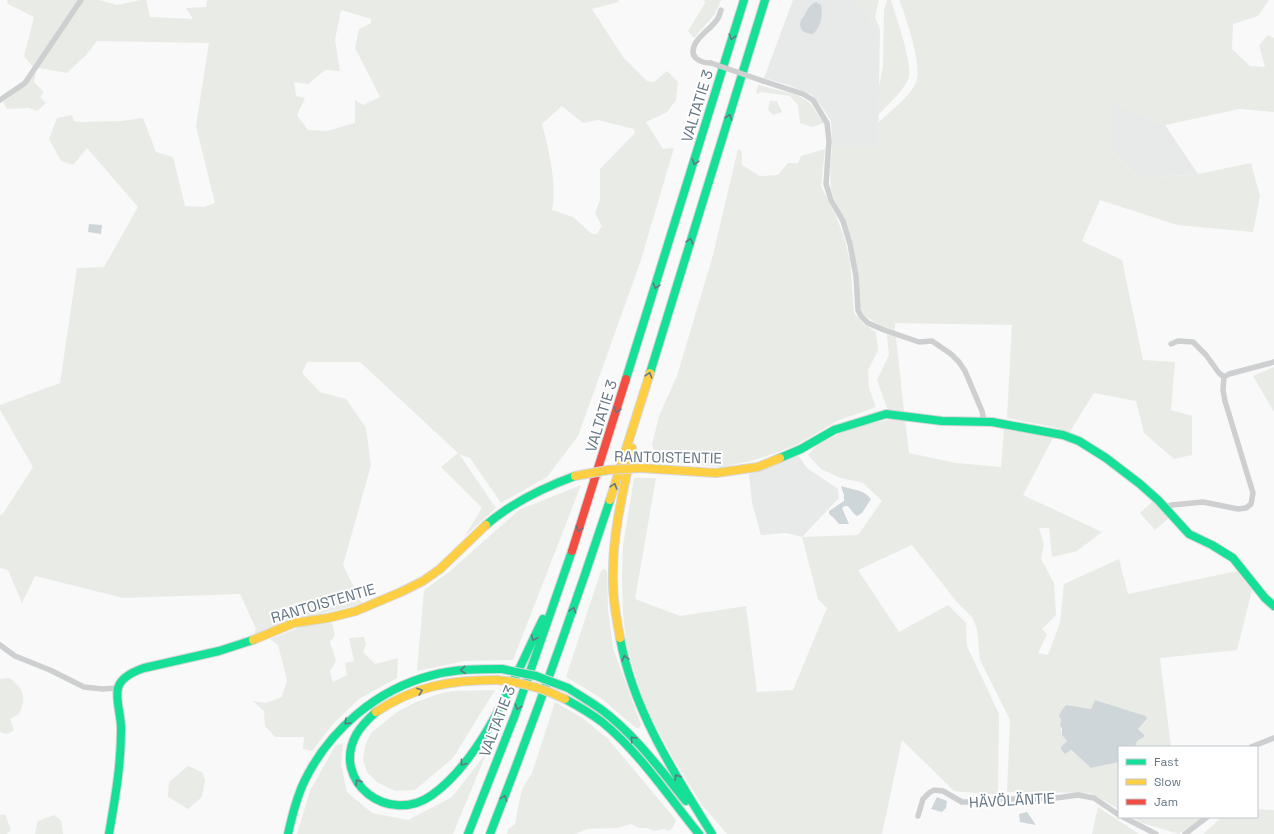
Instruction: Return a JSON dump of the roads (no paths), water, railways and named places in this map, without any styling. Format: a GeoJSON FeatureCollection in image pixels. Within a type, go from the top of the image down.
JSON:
{"type":"FeatureCollection","features":[{"type":"Feature","properties":{"kind":"main road","name":"VALTATIE 3"},"geometry":{"type":"LineString","coordinates":[[468,834],[515,715],[564,578],[686,191],[744,0]]}},
{"type":"Feature","properties":{"kind":"main road"},"geometry":{"type":"LineString","coordinates":[[490,834],[531,728],[570,620],[638,412],[765,0]]}},
{"type":"Feature","properties":{"kind":"main road"},"geometry":{"type":"LineString","coordinates":[[638,412],[616,534],[613,565],[614,594],[621,644],[634,691],[646,721],[671,767],[712,834]]}},
{"type":"Feature","properties":{"kind":"main road","name":"RANTOISTENTIE"},"geometry":{"type":"LineString","coordinates":[[118,688],[122,682],[136,671],[225,649],[295,623],[332,617],[360,609],[404,591],[424,581],[438,571],[485,525],[520,499],[540,488],[575,476],[612,469],[641,468],[728,472],[758,467],[801,449],[834,430],[886,414],[942,421],[984,422],[1030,428],[1063,435],[1079,441],[1117,466],[1140,484],[1189,534],[1233,558],[1265,598],[1274,606]]}},
{"type":"Feature","properties":{"kind":"main road"},"geometry":{"type":"LineString","coordinates":[[564,578],[541,622],[522,663],[495,716],[464,762],[446,783],[424,800],[415,804],[398,806],[384,803],[375,799],[364,791],[358,783],[350,764],[352,744],[361,726],[377,711],[403,697],[446,683],[480,680],[497,680],[522,683],[541,688],[565,699],[592,715],[615,735],[642,764],[698,834]]}},
{"type":"Feature","properties":{"kind":"main road"},"geometry":{"type":"LineString","coordinates":[[288,834],[295,802],[314,763],[337,733],[359,711],[368,704],[398,687],[425,677],[458,670],[478,669],[525,672],[568,688],[605,712],[639,745],[712,834]]}},
{"type":"Feature","properties":{"kind":"main road"},"geometry":{"type":"LineString","coordinates":[[109,834],[121,749],[121,721],[118,688]]}},
{"type":"Feature","properties":{"kind":"street"},"geometry":{"type":"LineString","coordinates":[[0,100],[25,83],[81,0]]}},
{"type":"Feature","properties":{"kind":"street"},"geometry":{"type":"LineString","coordinates":[[721,10],[718,20],[695,44],[694,55],[702,63],[711,63],[803,94],[812,100],[828,123],[826,184],[831,200],[843,221],[850,244],[856,276],[858,310],[861,316],[868,323],[884,330],[919,342],[932,341],[951,354],[965,371],[982,411],[984,422]]}},
{"type":"Feature","properties":{"kind":"street"},"geometry":{"type":"LineString","coordinates":[[1171,344],[1178,341],[1193,342],[1224,377]]}},
{"type":"Feature","properties":{"kind":"street"},"geometry":{"type":"LineString","coordinates":[[1224,377],[1229,374],[1274,362]]}},
{"type":"Feature","properties":{"kind":"street"},"geometry":{"type":"LineString","coordinates":[[1164,507],[1203,502],[1238,509],[1246,508],[1251,504],[1253,494],[1225,400],[1223,390],[1224,377]]}},
{"type":"Feature","properties":{"kind":"street"},"geometry":{"type":"LineString","coordinates":[[0,645],[15,656],[50,670],[84,687],[102,689],[118,688]]}},
{"type":"Feature","properties":{"kind":"street"},"geometry":{"type":"LineString","coordinates":[[1254,746],[1274,738]]}},
{"type":"Feature","properties":{"kind":"street","name":"HÄVÖLÄNTIE"},"geometry":{"type":"LineString","coordinates":[[918,816],[923,799],[934,790],[943,791],[962,802],[1002,799],[1048,799],[1078,795],[1094,798],[1118,814]]}},
{"type":"Feature","properties":{"kind":"street"},"geometry":{"type":"LineString","coordinates":[[1124,818],[1156,834]]}},
{"type":"Feature","properties":{"kind":"street"},"geometry":{"type":"LineString","coordinates":[[1185,834],[1206,818]]}}]}
